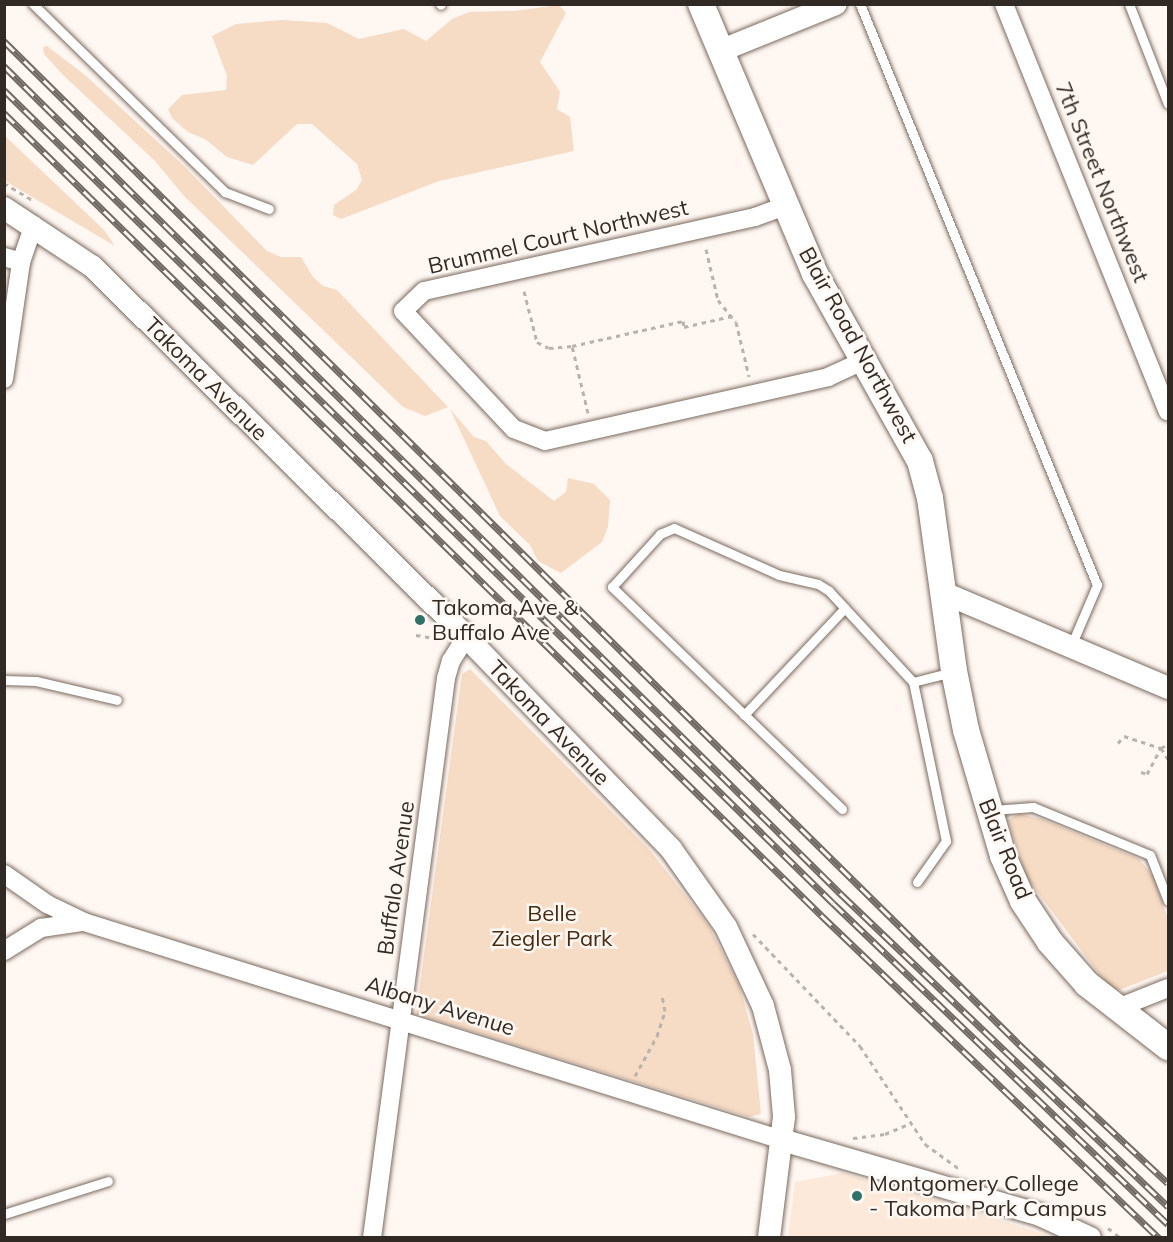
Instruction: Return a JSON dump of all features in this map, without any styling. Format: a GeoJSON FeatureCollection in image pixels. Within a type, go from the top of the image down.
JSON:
{"type":"FeatureCollection","features":[{"type":"Feature","properties":{"kind":"main road","name":"Blair Road Northwest"},"geometry":{"type":"LineString","coordinates":[[701,4],[815,274],[920,461],[930,498],[946,594]]}},
{"type":"Feature","properties":{"kind":"main road","name":"Blair Road"},"geometry":{"type":"LineString","coordinates":[[946,594],[954,671],[988,811],[1003,856],[1034,917],[1087,984],[1115,1009],[1168,1047]]}},
{"type":"Feature","properties":{"kind":"street"},"geometry":{"type":"LineString","coordinates":[[720,51],[836,4]]}},
{"type":"Feature","properties":{"kind":"street","name":"7th Street Northwest"},"geometry":{"type":"LineString","coordinates":[[1004,4],[1168,411]]}},
{"type":"Feature","properties":{"kind":"street","name":"Brummel Court Northwest"},"geometry":{"type":"LineString","coordinates":[[785,206],[755,217],[424,291],[403,312],[514,429],[545,441],[828,377],[865,360]]}},
{"type":"Feature","properties":{"kind":"street","name":"Takoma Avenue"},"geometry":{"type":"LineString","coordinates":[[4,208],[34,225],[93,267],[466,637],[671,849],[726,927],[763,1006],[780,1070],[782,1140],[769,1238]]}},
{"type":"Feature","properties":{"kind":"street"},"geometry":{"type":"LineString","coordinates":[[4,379],[13,260],[34,225]]}},
{"type":"Feature","properties":{"kind":"street"},"geometry":{"type":"LineString","coordinates":[[946,594],[1168,688]]}},
{"type":"Feature","properties":{"kind":"street","name":"Buffalo Avenue"},"geometry":{"type":"LineString","coordinates":[[372,1238],[446,678],[451,661],[466,637]]}},
{"type":"Feature","properties":{"kind":"street","name":"Albany Avenue"},"geometry":{"type":"LineString","coordinates":[[4,874],[39,899],[84,922],[402,1018],[782,1140]]}},
{"type":"Feature","properties":{"kind":"street","name":"Albany Avenue"},"geometry":{"type":"LineString","coordinates":[[4,951],[40,928],[63,921],[84,922]]}},
{"type":"Feature","properties":{"kind":"street"},"geometry":{"type":"LineString","coordinates":[[1115,1009],[1168,988]]}},
{"type":"Feature","properties":{"kind":"street"},"geometry":{"type":"LineString","coordinates":[[782,1140],[1040,1215],[1090,1238]]}},
{"type":"Feature","properties":{"kind":"lane"},"geometry":{"type":"LineString","coordinates":[[33,4],[225,192],[269,209]]}},
{"type":"Feature","properties":{"kind":"lane"},"geometry":{"type":"LineString","coordinates":[[860,4],[1097,585],[1071,646]]}},
{"type":"Feature","properties":{"kind":"lane"},"geometry":{"type":"LineString","coordinates":[[1129,4],[1168,104]]}},
{"type":"Feature","properties":{"kind":"lane"},"geometry":{"type":"LineString","coordinates":[[842,809],[612,587],[660,534],[674,528],[779,575],[818,584],[845,608],[913,682],[946,841],[916,882]]}},
{"type":"Feature","properties":{"kind":"lane"},"geometry":{"type":"LineString","coordinates":[[744,715],[845,608]]}},
{"type":"Feature","properties":{"kind":"lane"},"geometry":{"type":"LineString","coordinates":[[913,682],[954,671]]}},
{"type":"Feature","properties":{"kind":"lane"},"geometry":{"type":"LineString","coordinates":[[4,680],[36,681],[117,700]]}},
{"type":"Feature","properties":{"kind":"lane"},"geometry":{"type":"LineString","coordinates":[[988,811],[1034,807],[1150,855],[1168,901]]}},
{"type":"Feature","properties":{"kind":"lane"},"geometry":{"type":"LineString","coordinates":[[4,1214],[108,1181]]}},
{"type":"Feature","properties":{"kind":"path"},"geometry":{"type":"LineString","coordinates":[[706,249],[718,300],[732,316],[749,376]]}},
{"type":"Feature","properties":{"kind":"path"},"geometry":{"type":"LineString","coordinates":[[524,291],[537,342],[549,348],[572,346],[682,321],[684,327],[732,316]]}},
{"type":"Feature","properties":{"kind":"path"},"geometry":{"type":"LineString","coordinates":[[572,346],[588,412]]}},
{"type":"Feature","properties":{"kind":"path"},"geometry":{"type":"LineString","coordinates":[[416,635],[443,640]]}},
{"type":"Feature","properties":{"kind":"path"},"geometry":{"type":"LineString","coordinates":[[1118,743],[1124,736],[1161,748],[1168,759]]}},
{"type":"Feature","properties":{"kind":"path"},"geometry":{"type":"LineString","coordinates":[[1141,772],[1147,774],[1161,748],[1168,744]]}},
{"type":"Feature","properties":{"kind":"path"},"geometry":{"type":"LineString","coordinates":[[636,1076],[657,1036],[665,1011],[662,996]]}},
{"type":"Feature","properties":{"kind":"path"},"geometry":{"type":"LineString","coordinates":[[845,1136],[870,1137],[909,1124]]}},
{"type":"Feature","properties":{"kind":"path"},"geometry":{"type":"LineString","coordinates":[[960,1238],[994,1238]]}},
{"type":"Feature","properties":{"kind":"shaded area","name":"Montgomery College - Takoma Park Campus"},"geometry":{"type":"Polygon","coordinates":[[[843,1173],[1052,1237],[788,1237],[795,1182],[843,1173]]]}},
{"type":"Feature","properties":{"kind":"green space"},"geometry":{"type":"Polygon","coordinates":[[[559,5],[566,13],[540,62],[560,92],[557,109],[570,117],[574,151],[439,181],[341,219],[333,215],[334,205],[356,190],[362,180],[357,164],[312,124],[297,124],[253,165],[227,157],[205,139],[188,132],[172,118],[168,109],[182,95],[226,90],[227,76],[212,36],[236,24],[282,20],[327,23],[359,39],[404,29],[426,41],[452,19],[469,12],[514,11],[559,5]]]}},
{"type":"Feature","properties":{"kind":"green space"},"geometry":{"type":"Polygon","coordinates":[[[47,46],[85,75],[185,167],[267,251],[281,257],[301,257],[313,277],[323,286],[337,290],[448,407],[425,416],[403,407],[184,196],[155,161],[63,75],[44,54],[43,47],[47,46]]]}},
{"type":"Feature","properties":{"kind":"green space"},"geometry":{"type":"Polygon","coordinates":[[[4,135],[104,230],[115,246],[5,181],[4,135]]]}},
{"type":"Feature","properties":{"kind":"green space"},"geometry":{"type":"Polygon","coordinates":[[[450,409],[474,437],[486,441],[506,464],[554,501],[566,492],[568,478],[594,484],[610,500],[608,527],[602,542],[561,573],[538,561],[530,545],[500,516],[450,409]]]}},
{"type":"Feature","properties":{"kind":"green space","name":"Belle Ziegler Park"},"geometry":{"type":"Polygon","coordinates":[[[470,669],[649,849],[709,926],[739,985],[753,1034],[761,1114],[749,1117],[416,1014],[462,674],[470,669]]]}},
{"type":"Feature","properties":{"kind":"green space"},"geometry":{"type":"Polygon","coordinates":[[[1019,814],[1042,819],[1139,859],[1154,877],[1168,919],[1168,971],[1119,990],[1108,986],[1027,878],[1008,820],[1019,814]]]}},
{"type":"Feature","properties":{"kind":"railway"},"geometry":{"type":"LineString","coordinates":[[4,41],[1023,1048],[1168,1183]]}},
{"type":"Feature","properties":{"kind":"railway"},"geometry":{"type":"LineString","coordinates":[[4,66],[842,895],[1168,1206]]}},
{"type":"Feature","properties":{"kind":"railway"},"geometry":{"type":"LineString","coordinates":[[4,90],[833,903],[1168,1224]]}},
{"type":"Feature","properties":{"kind":"railway"},"geometry":{"type":"LineString","coordinates":[[4,113],[821,915],[1159,1238]]}},
{"type":"Feature","properties":{"kind":"place","name":"Takoma Ave & Buffalo Ave"},"geometry":{"type":"Point","coordinates":[420,620]}},
{"type":"Feature","properties":{"kind":"place","name":"Montgomery College - Takoma Park Campus"},"geometry":{"type":"Point","coordinates":[857,1196]}}]}
